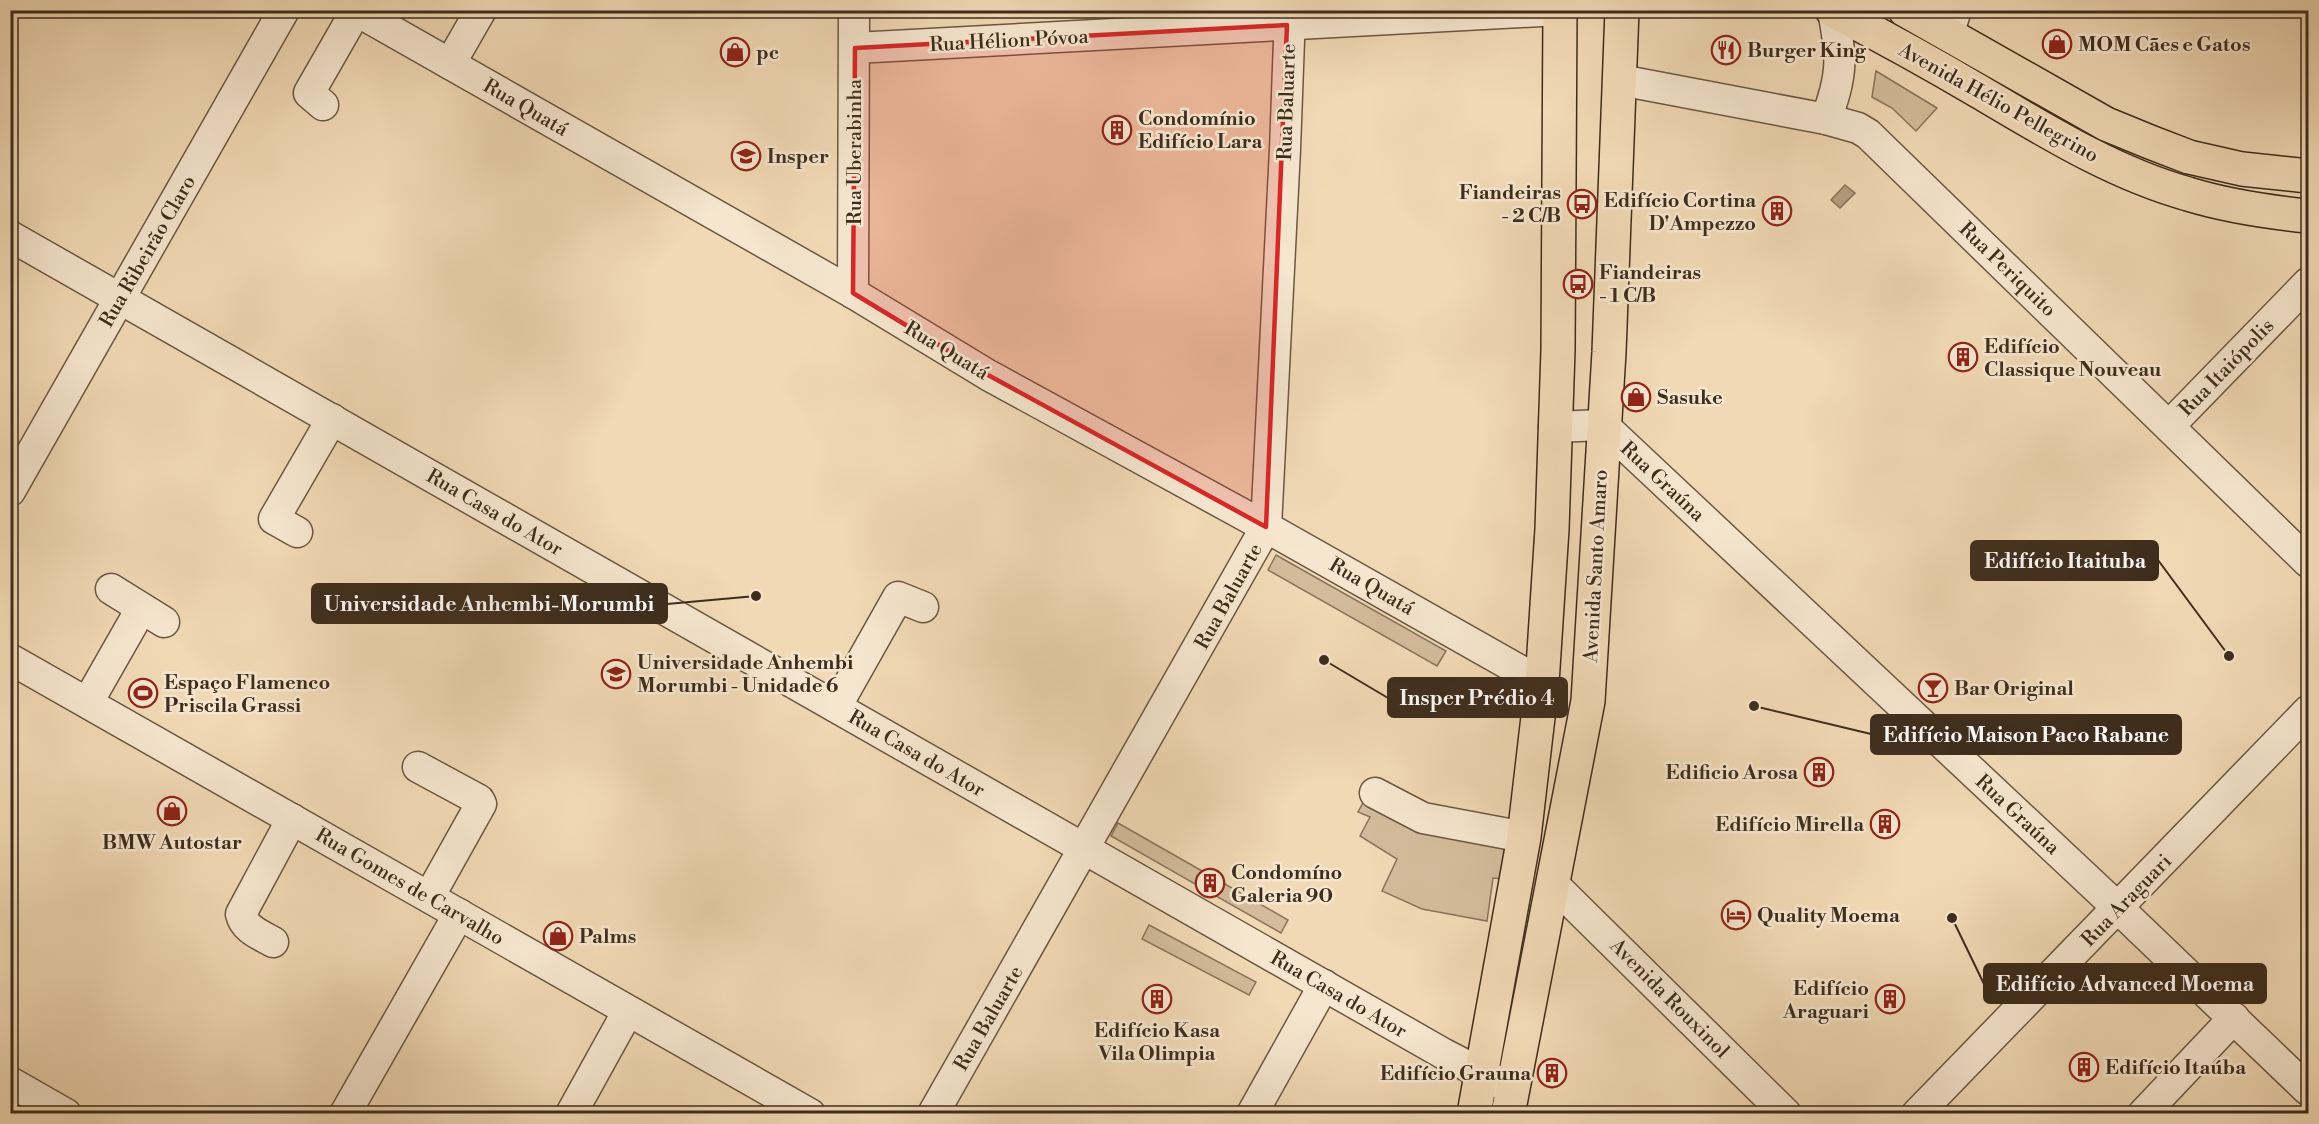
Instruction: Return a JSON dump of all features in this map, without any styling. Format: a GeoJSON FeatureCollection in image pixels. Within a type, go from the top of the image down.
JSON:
{"type":"FeatureCollection","features":[{"type":"Feature","properties":{"kind":"main road"},"geometry":{"type":"LineString","coordinates":[[1474,1113],[1524,837],[1542,683],[1552,529],[1558,350],[1560,10]]}},
{"type":"Feature","properties":{"kind":"main road","name":"Avenida Santo Amaro"},"geometry":{"type":"LineString","coordinates":[[1510,1101],[1588,700],[1609,352],[1622,10]]}},
{"type":"Feature","properties":{"kind":"main road","name":"Avenida Hélio Pellegrino"},"geometry":{"type":"LineString","coordinates":[[1905,10],[1952,23],[2106,124],[2189,157],[2242,170],[2308,176]]}},
{"type":"Feature","properties":{"kind":"main road","name":"Avenida Hélio Pellegrino"},"geometry":{"type":"LineString","coordinates":[[1833,11],[1915,54],[2073,147],[2143,178],[2187,194],[2263,211],[2308,216]]}},
{"type":"Feature","properties":{"kind":"street","name":"Rua Ribeirão Claro"},"geometry":{"type":"LineString","coordinates":[[10,491],[284,10]]}},
{"type":"Feature","properties":{"kind":"street"},"geometry":{"type":"LineString","coordinates":[[450,64],[481,10]]}},
{"type":"Feature","properties":{"kind":"street","name":"Rua Uberabinha"},"geometry":{"type":"LineString","coordinates":[[853,292],[854,10]]}},
{"type":"Feature","properties":{"kind":"street","name":"Rua Hélion Póvoa"},"geometry":{"type":"LineString","coordinates":[[855,48],[1286,18],[1560,10]]}},
{"type":"Feature","properties":{"kind":"street"},"geometry":{"type":"LineString","coordinates":[[323,105],[309,93],[356,11]]}},
{"type":"Feature","properties":{"kind":"street","name":"Rua Quatá"},"geometry":{"type":"LineString","coordinates":[[356,11],[853,292],[988,375],[1266,527],[1542,683]]}},
{"type":"Feature","properties":{"kind":"street"},"geometry":{"type":"LineString","coordinates":[[1826,119],[1837,91],[1841,67],[1833,11]]}},
{"type":"Feature","properties":{"kind":"street","name":"Rua Baluarte"},"geometry":{"type":"LineString","coordinates":[[933,1113],[1266,527],[1285,149],[1286,18]]}},
{"type":"Feature","properties":{"kind":"street","name":"Rua Periquito"},"geometry":{"type":"LineString","coordinates":[[1620,80],[1826,119],[1858,128],[1879,143],[2308,562]]}},
{"type":"Feature","properties":{"kind":"street","name":"Rua Casa do Ator"},"geometry":{"type":"LineString","coordinates":[[10,236],[1482,1075],[1510,1101]]}},
{"type":"Feature","properties":{"kind":"street","name":"Rua Itaiópolis"},"geometry":{"type":"LineString","coordinates":[[2169,426],[2308,283]]}},
{"type":"Feature","properties":{"kind":"street"},"geometry":{"type":"LineString","coordinates":[[297,532],[274,519],[332,419]]}},
{"type":"Feature","properties":{"kind":"street","name":"Rua Graúna"},"geometry":{"type":"LineString","coordinates":[[1554,427],[1603,425],[2119,909],[2308,1090]]}},
{"type":"Feature","properties":{"kind":"street"},"geometry":{"type":"LineString","coordinates":[[88,702],[152,615],[111,589]]}},
{"type":"Feature","properties":{"kind":"street"},"geometry":{"type":"LineString","coordinates":[[836,707],[898,597],[923,608]]}},
{"type":"Feature","properties":{"kind":"street","name":"Rua Gomes de Carvalho"},"geometry":{"type":"LineString","coordinates":[[10,659],[810,1113]]}},
{"type":"Feature","properties":{"kind":"street","name":"Rua Araguari"},"geometry":{"type":"LineString","coordinates":[[1917,1113],[2119,909],[2308,711]]}},
{"type":"Feature","properties":{"kind":"street"},"geometry":{"type":"LineString","coordinates":[[418,767],[479,800],[481,804],[429,897]]}},
{"type":"Feature","properties":{"kind":"street"},"geometry":{"type":"LineString","coordinates":[[1375,793],[1423,818],[1524,837]]}},
{"type":"Feature","properties":{"kind":"street"},"geometry":{"type":"LineString","coordinates":[[273,942],[248,927],[243,922],[241,914],[292,819]]}},
{"type":"Feature","properties":{"kind":"street","name":"Avenida Rouxinol"},"geometry":{"type":"LineString","coordinates":[[1552,883],[1786,1113]]}},
{"type":"Feature","properties":{"kind":"street"},"geometry":{"type":"LineString","coordinates":[[345,1113],[459,914]]}},
{"type":"Feature","properties":{"kind":"street"},"geometry":{"type":"LineString","coordinates":[[1252,1113],[1324,985]]}},
{"type":"Feature","properties":{"kind":"street"},"geometry":{"type":"LineString","coordinates":[[571,1113],[628,1011]]}},
{"type":"Feature","properties":{"kind":"street"},"geometry":{"type":"LineString","coordinates":[[2142,1113],[2234,1018]]}},
{"type":"Feature","properties":{"kind":"street"},"geometry":{"type":"LineString","coordinates":[[10,1082],[66,1113]]}},
{"type":"Feature","properties":{"kind":"highlighted area"},"geometry":{"type":"Polygon","coordinates":[[[1287,25],[1266,527],[988,375],[853,293],[855,48],[1287,25]]]}},
{"type":"Feature","properties":{"kind":"shaded area"},"geometry":{"type":"Polygon","coordinates":[[[1876,71],[1937,108],[1916,131],[1892,108],[1872,97],[1876,71]]]}},
{"type":"Feature","properties":{"kind":"shaded area"},"geometry":{"type":"Polygon","coordinates":[[[1845,185],[1855,193],[1840,208],[1831,200],[1845,185]]]}},
{"type":"Feature","properties":{"kind":"shaded area"},"geometry":{"type":"Polygon","coordinates":[[[1276,555],[1446,651],[1437,666],[1268,570],[1276,555]]]}},
{"type":"Feature","properties":{"kind":"shaded area"},"geometry":{"type":"Polygon","coordinates":[[[1364,801],[1511,841],[1505,879],[1493,878],[1487,921],[1422,909],[1382,891],[1397,859],[1360,836],[1370,817],[1358,812],[1364,801]]]}},
{"type":"Feature","properties":{"kind":"shaded area"},"geometry":{"type":"Polygon","coordinates":[[[1118,823],[1288,920],[1281,933],[1111,836],[1118,823]]]}},
{"type":"Feature","properties":{"kind":"shaded area"},"geometry":{"type":"Polygon","coordinates":[[[1149,925],[1256,982],[1249,995],[1142,939],[1149,925]]]}},
{"type":"Feature","properties":{"kind":"place","name":"MOM Cães e Gatos"},"geometry":{"type":"Point","coordinates":[2057,44]}},
{"type":"Feature","properties":{"kind":"place","name":"Burger King"},"geometry":{"type":"Point","coordinates":[1726,50]}},
{"type":"Feature","properties":{"kind":"place","name":"pc"},"geometry":{"type":"Point","coordinates":[735,52]}},
{"type":"Feature","properties":{"kind":"place","name":"Condomínio Edifício Lara"},"geometry":{"type":"Point","coordinates":[1117,130]}},
{"type":"Feature","properties":{"kind":"place","name":"Insper"},"geometry":{"type":"Point","coordinates":[746,156]}},
{"type":"Feature","properties":{"kind":"place","name":"Fiandeiras - 2 C/B"},"geometry":{"type":"Point","coordinates":[1582,204]}},
{"type":"Feature","properties":{"kind":"place","name":"Edifício Cortina D'Ampezzo"},"geometry":{"type":"Point","coordinates":[1777,211]}},
{"type":"Feature","properties":{"kind":"place","name":"Fiandeiras - 1 C/B"},"geometry":{"type":"Point","coordinates":[1578,284]}},
{"type":"Feature","properties":{"kind":"place","name":"Edifício Classique Nouveau"},"geometry":{"type":"Point","coordinates":[1963,357]}},
{"type":"Feature","properties":{"kind":"place","name":"Sasuke"},"geometry":{"type":"Point","coordinates":[1636,397]}},
{"type":"Feature","properties":{"kind":"place","name":"Universidade Anhembi-Morumbi"},"geometry":{"type":"Point","coordinates":[756,596]}},
{"type":"Feature","properties":{"kind":"place","name":"Edifício Itaituba"},"geometry":{"type":"Point","coordinates":[2229,656]}},
{"type":"Feature","properties":{"kind":"place","name":"Insper Prédio 4"},"geometry":{"type":"Point","coordinates":[1324,660]}},
{"type":"Feature","properties":{"kind":"place","name":"Universidade Anhembi Morumbi - Unidade 6"},"geometry":{"type":"Point","coordinates":[616,674]}},
{"type":"Feature","properties":{"kind":"place","name":"Bar Original"},"geometry":{"type":"Point","coordinates":[1933,688]}},
{"type":"Feature","properties":{"kind":"place","name":"Espaço Flamenco Priscila Grassi"},"geometry":{"type":"Point","coordinates":[143,693]}},
{"type":"Feature","properties":{"kind":"place","name":"Edifício Maison Paco Rabane"},"geometry":{"type":"Point","coordinates":[1754,706]}},
{"type":"Feature","properties":{"kind":"place","name":"Edificio Arosa"},"geometry":{"type":"Point","coordinates":[1819,772]}},
{"type":"Feature","properties":{"kind":"place","name":"BMW Autostar"},"geometry":{"type":"Point","coordinates":[172,811]}},
{"type":"Feature","properties":{"kind":"place","name":"Edifício Mirella"},"geometry":{"type":"Point","coordinates":[1885,824]}},
{"type":"Feature","properties":{"kind":"place","name":"Condomíno Galeria 90"},"geometry":{"type":"Point","coordinates":[1210,883]}},
{"type":"Feature","properties":{"kind":"place","name":"Quality Moema"},"geometry":{"type":"Point","coordinates":[1736,915]}},
{"type":"Feature","properties":{"kind":"place","name":"Edifício Advanced Moema"},"geometry":{"type":"Point","coordinates":[1952,918]}},
{"type":"Feature","properties":{"kind":"place","name":"Palms"},"geometry":{"type":"Point","coordinates":[558,936]}},
{"type":"Feature","properties":{"kind":"place","name":"Edifício Kasa Vila Olimpia"},"geometry":{"type":"Point","coordinates":[1157,999]}},
{"type":"Feature","properties":{"kind":"place","name":"Edifício Araguari"},"geometry":{"type":"Point","coordinates":[1890,999]}},
{"type":"Feature","properties":{"kind":"place","name":"Edifício Itaúba"},"geometry":{"type":"Point","coordinates":[2084,1067]}},
{"type":"Feature","properties":{"kind":"place","name":"Edifício Grauna"},"geometry":{"type":"Point","coordinates":[1552,1073]}}]}
